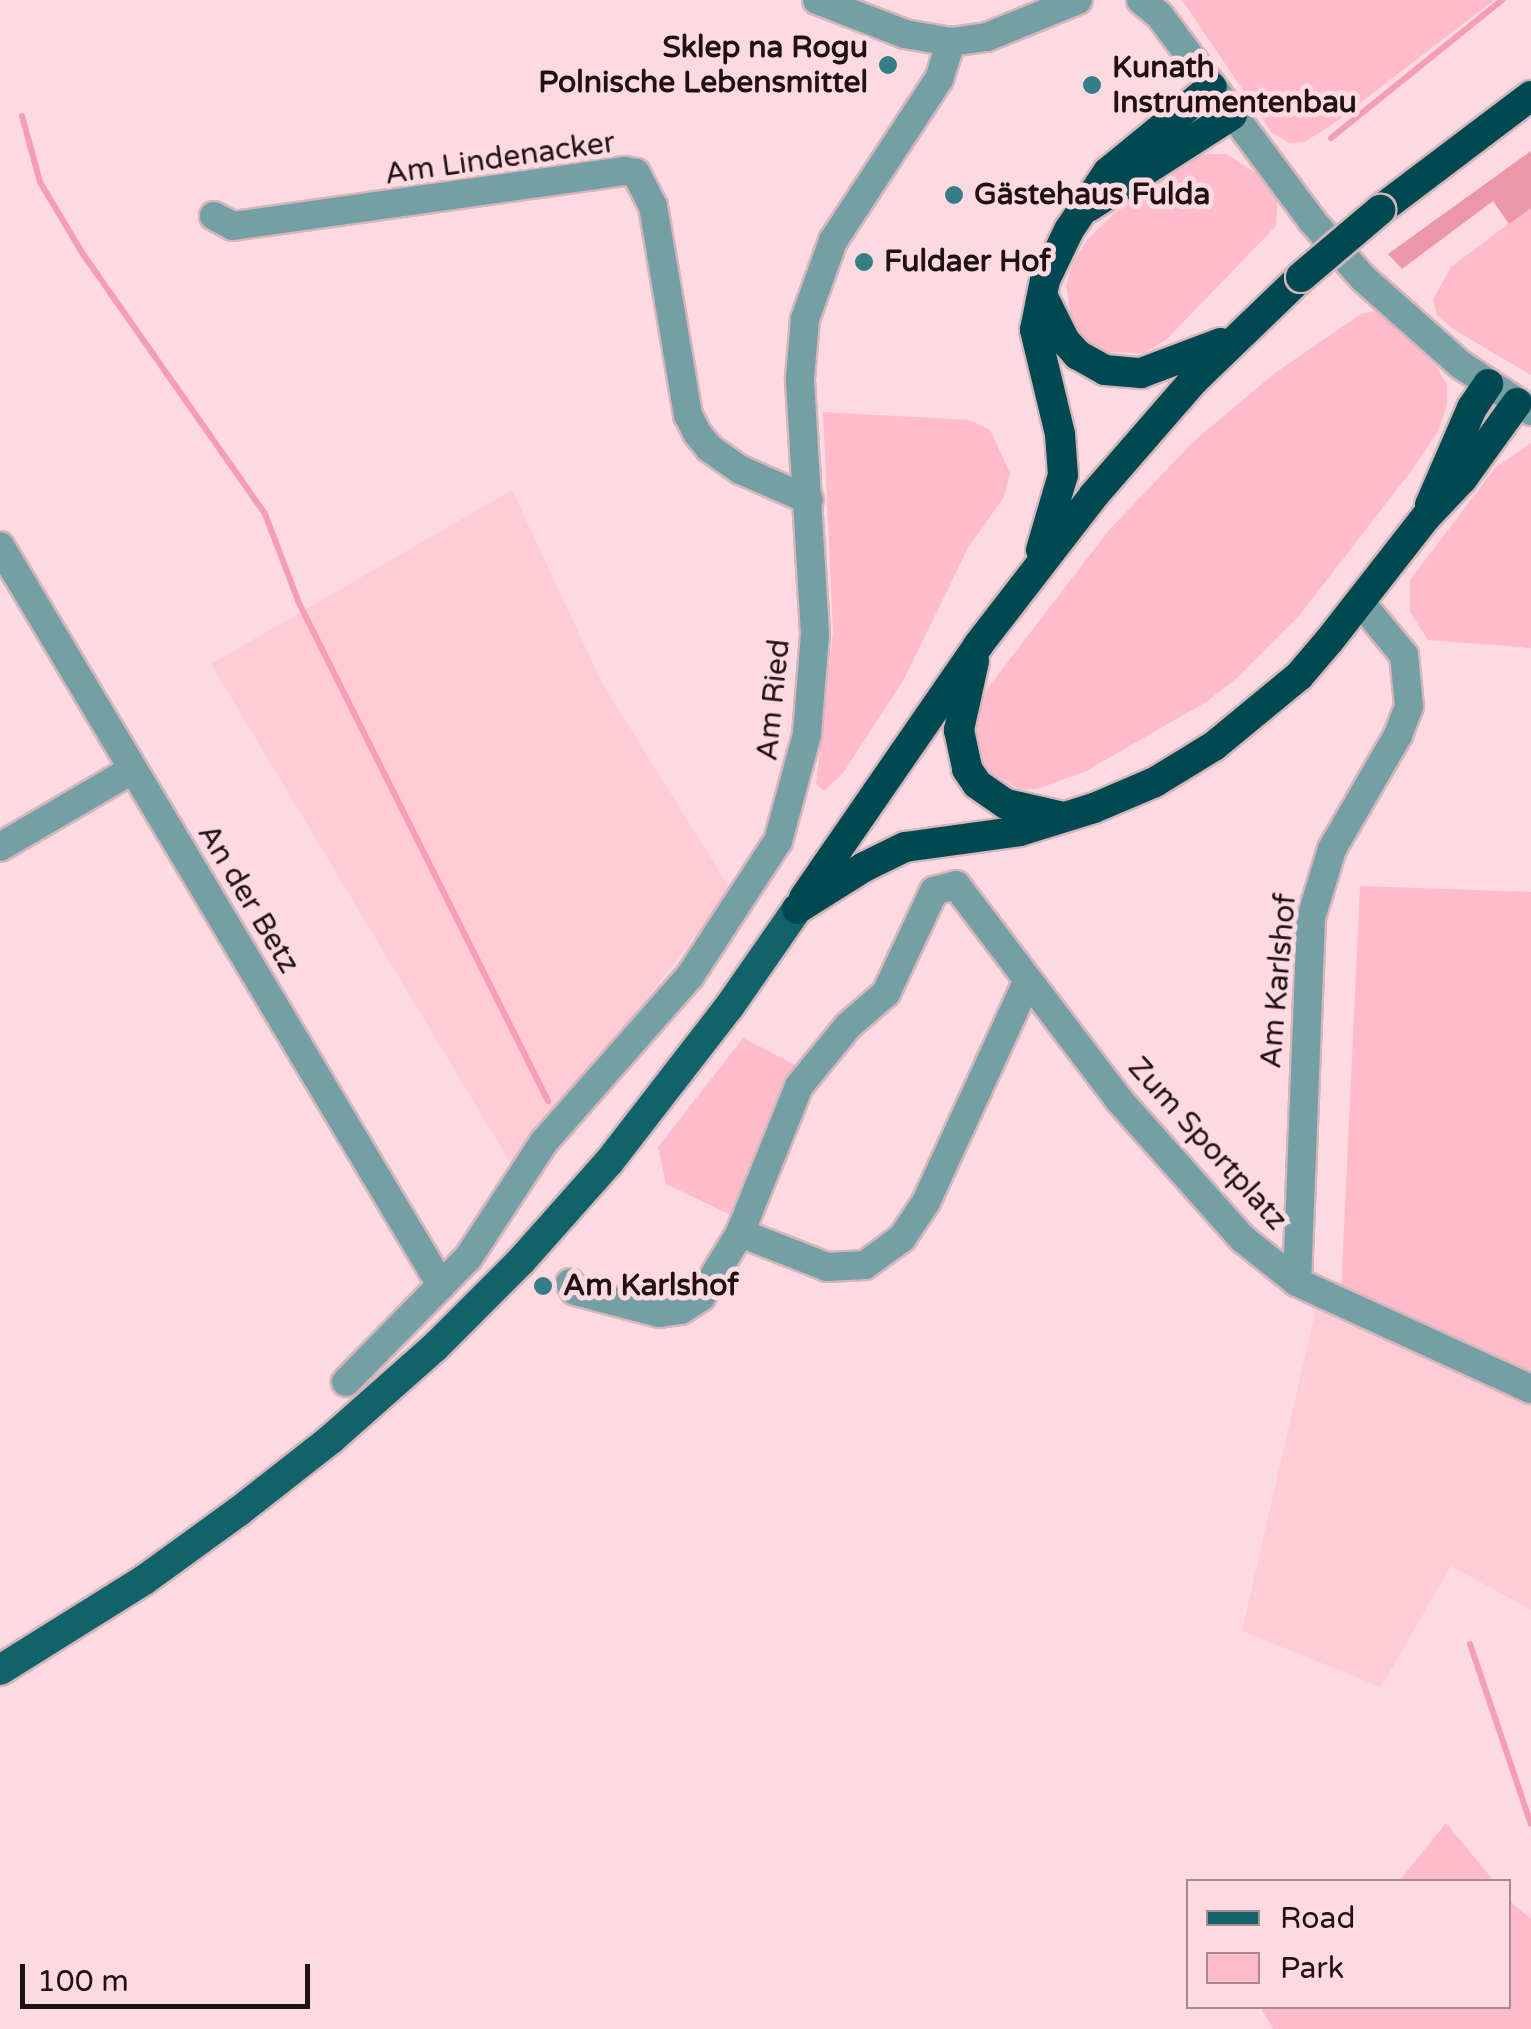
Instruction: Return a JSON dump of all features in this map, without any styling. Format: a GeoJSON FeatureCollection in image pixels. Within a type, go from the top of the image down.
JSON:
{"type":"FeatureCollection","features":[{"type":"Feature","properties":{"kind":"highway"},"geometry":{"type":"LineString","coordinates":[[1034,570],[1063,475],[1060,434],[1036,330],[1056,254],[1108,172],[1212,87]]}},
{"type":"Feature","properties":{"kind":"highway"},"geometry":{"type":"LineString","coordinates":[[797,909],[978,644],[1146,433],[1235,338],[1301,277],[1380,210],[1531,96]]}},
{"type":"Feature","properties":{"kind":"highway"},"geometry":{"type":"LineString","coordinates":[[1086,209],[1232,114]]}},
{"type":"Feature","properties":{"kind":"highway"},"geometry":{"type":"LineString","coordinates":[[1043,297],[1065,341],[1078,355],[1105,370],[1141,373],[1235,338]]}},
{"type":"Feature","properties":{"kind":"highway"},"geometry":{"type":"LineString","coordinates":[[1426,517],[1442,470],[1488,384]]}},
{"type":"Feature","properties":{"kind":"highway"},"geometry":{"type":"LineString","coordinates":[[797,909],[864,866],[906,847],[1020,831],[1123,798],[1214,746],[1299,676],[1426,517],[1524,407]]}},
{"type":"Feature","properties":{"kind":"highway"},"geometry":{"type":"LineString","coordinates":[[978,644],[959,730],[968,769],[977,784],[1006,804],[1062,817]]}},
{"type":"Feature","properties":{"kind":"main road"},"geometry":{"type":"LineString","coordinates":[[0,1670],[127,1591],[238,1512],[332,1438],[434,1348],[521,1261],[609,1162],[718,1022],[797,909]]}},
{"type":"Feature","properties":{"kind":"street"},"geometry":{"type":"LineString","coordinates":[[817,0],[906,34],[951,42],[987,37],[1078,0]]}},
{"type":"Feature","properties":{"kind":"street"},"geometry":{"type":"LineString","coordinates":[[1141,0],[1160,16],[1312,221],[1363,278],[1426,338],[1524,407]]}},
{"type":"Feature","properties":{"kind":"street","name":"Am Ried"},"geometry":{"type":"LineString","coordinates":[[346,1382],[486,1233],[544,1142],[690,976],[778,841],[799,776],[812,690],[815,634],[800,378],[805,319],[834,241],[939,79],[951,42]]}},
{"type":"Feature","properties":{"kind":"street","name":"Am Lindenacker"},"geometry":{"type":"LineString","coordinates":[[214,216],[234,226],[625,171],[636,173],[653,206],[688,415],[709,448],[740,470],[809,500]]}},
{"type":"Feature","properties":{"kind":"street","name":"An der Betz"},"geometry":{"type":"LineString","coordinates":[[0,546],[441,1285]]}},
{"type":"Feature","properties":{"kind":"street","name":"Am Karlshof"},"geometry":{"type":"LineString","coordinates":[[1298,1282],[1311,918],[1332,848],[1398,735],[1409,706],[1404,655],[1361,603]]}},
{"type":"Feature","properties":{"kind":"street"},"geometry":{"type":"LineString","coordinates":[[0,846],[132,770]]}},
{"type":"Feature","properties":{"kind":"street","name":"Zum Sportplatz"},"geometry":{"type":"LineString","coordinates":[[740,1233],[798,1086],[848,1026],[886,994],[934,891],[956,885],[1119,1100],[1230,1225],[1298,1282],[1531,1389]]}},
{"type":"Feature","properties":{"kind":"street"},"geometry":{"type":"LineString","coordinates":[[570,1283],[575,1291],[659,1314],[681,1310],[701,1297],[740,1233],[826,1267],[865,1265],[902,1238],[926,1202],[1028,982]]}},
{"type":"Feature","properties":{"kind":"shaded area"},"geometry":{"type":"Polygon","coordinates":[[[1531,151],[1531,208],[1509,224],[1493,201],[1402,269],[1388,254],[1531,151]]]}},
{"type":"Feature","properties":{"kind":"shaded area"},"geometry":{"type":"Polygon","coordinates":[[[512,490],[602,683],[731,890],[514,1169],[211,664],[512,490]]]}},
{"type":"Feature","properties":{"kind":"shaded area"},"geometry":{"type":"Polygon","coordinates":[[[1317,1304],[1531,1395],[1531,1610],[1451,1566],[1381,1687],[1242,1631],[1317,1304]]]}},
{"type":"Feature","properties":{"kind":"green space"},"geometry":{"type":"Polygon","coordinates":[[[1182,0],[1494,0],[1329,127],[1304,142],[1290,143],[1272,133],[1182,0]]]}},
{"type":"Feature","properties":{"kind":"green space"},"geometry":{"type":"Polygon","coordinates":[[[1226,154],[1256,173],[1278,197],[1276,226],[1167,339],[1144,353],[1103,352],[1084,340],[1072,324],[1066,285],[1073,262],[1087,240],[1132,196],[1190,159],[1226,154]]]}},
{"type":"Feature","properties":{"kind":"green space"},"geometry":{"type":"Polygon","coordinates":[[[1531,207],[1531,375],[1456,331],[1437,315],[1433,299],[1451,267],[1531,207]]]}},
{"type":"Feature","properties":{"kind":"green space"},"geometry":{"type":"Polygon","coordinates":[[[1376,311],[1437,367],[1447,385],[1447,405],[1438,431],[1415,466],[1299,616],[1236,679],[1206,702],[1086,771],[1040,788],[1021,790],[987,771],[973,740],[983,694],[1109,530],[1194,441],[1275,373],[1361,314],[1376,311]]]}},
{"type":"Feature","properties":{"kind":"green space"},"geometry":{"type":"Polygon","coordinates":[[[823,412],[970,420],[990,430],[1010,473],[1004,497],[968,548],[903,681],[843,773],[824,791],[816,784],[833,631],[823,412]]]}},
{"type":"Feature","properties":{"kind":"green space"},"geometry":{"type":"Polygon","coordinates":[[[1531,443],[1531,648],[1428,640],[1410,612],[1410,580],[1495,468],[1531,443]]]}},
{"type":"Feature","properties":{"kind":"green space"},"geometry":{"type":"Polygon","coordinates":[[[1360,886],[1531,892],[1531,1375],[1341,1292],[1360,886]]]}},
{"type":"Feature","properties":{"kind":"green space"},"geometry":{"type":"Polygon","coordinates":[[[743,1038],[801,1068],[733,1216],[666,1184],[658,1147],[743,1038]]]}},
{"type":"Feature","properties":{"kind":"green space"},"geometry":{"type":"Polygon","coordinates":[[[1446,1823],[1492,1879],[1401,1879],[1446,1823]]]}},
{"type":"Feature","properties":{"kind":"green space"},"geometry":{"type":"Polygon","coordinates":[[[1511,1902],[1531,1919],[1531,2029],[1273,2029],[1261,2009],[1511,2009],[1511,1902]]]}},
{"type":"Feature","properties":{"kind":"waterway"},"geometry":{"type":"LineString","coordinates":[[1331,138],[1502,0]]}},
{"type":"Feature","properties":{"kind":"waterway"},"geometry":{"type":"LineString","coordinates":[[22,116],[40,182],[83,254],[265,514],[299,603],[548,1101]]}},
{"type":"Feature","properties":{"kind":"waterway"},"geometry":{"type":"LineString","coordinates":[[1470,1644],[1531,1824]]}},
{"type":"Feature","properties":{"kind":"place","name":"Sklep na Rogu Polnische Lebensmittel"},"geometry":{"type":"Point","coordinates":[888,65]}},
{"type":"Feature","properties":{"kind":"place","name":"Kunath Instrumentenbau"},"geometry":{"type":"Point","coordinates":[1092,85]}},
{"type":"Feature","properties":{"kind":"place","name":"Gästehaus Fulda"},"geometry":{"type":"Point","coordinates":[954,195]}},
{"type":"Feature","properties":{"kind":"place","name":"Fuldaer Hof"},"geometry":{"type":"Point","coordinates":[864,262]}},
{"type":"Feature","properties":{"kind":"place","name":"Am Karlshof"},"geometry":{"type":"Point","coordinates":[543,1286]}}]}
